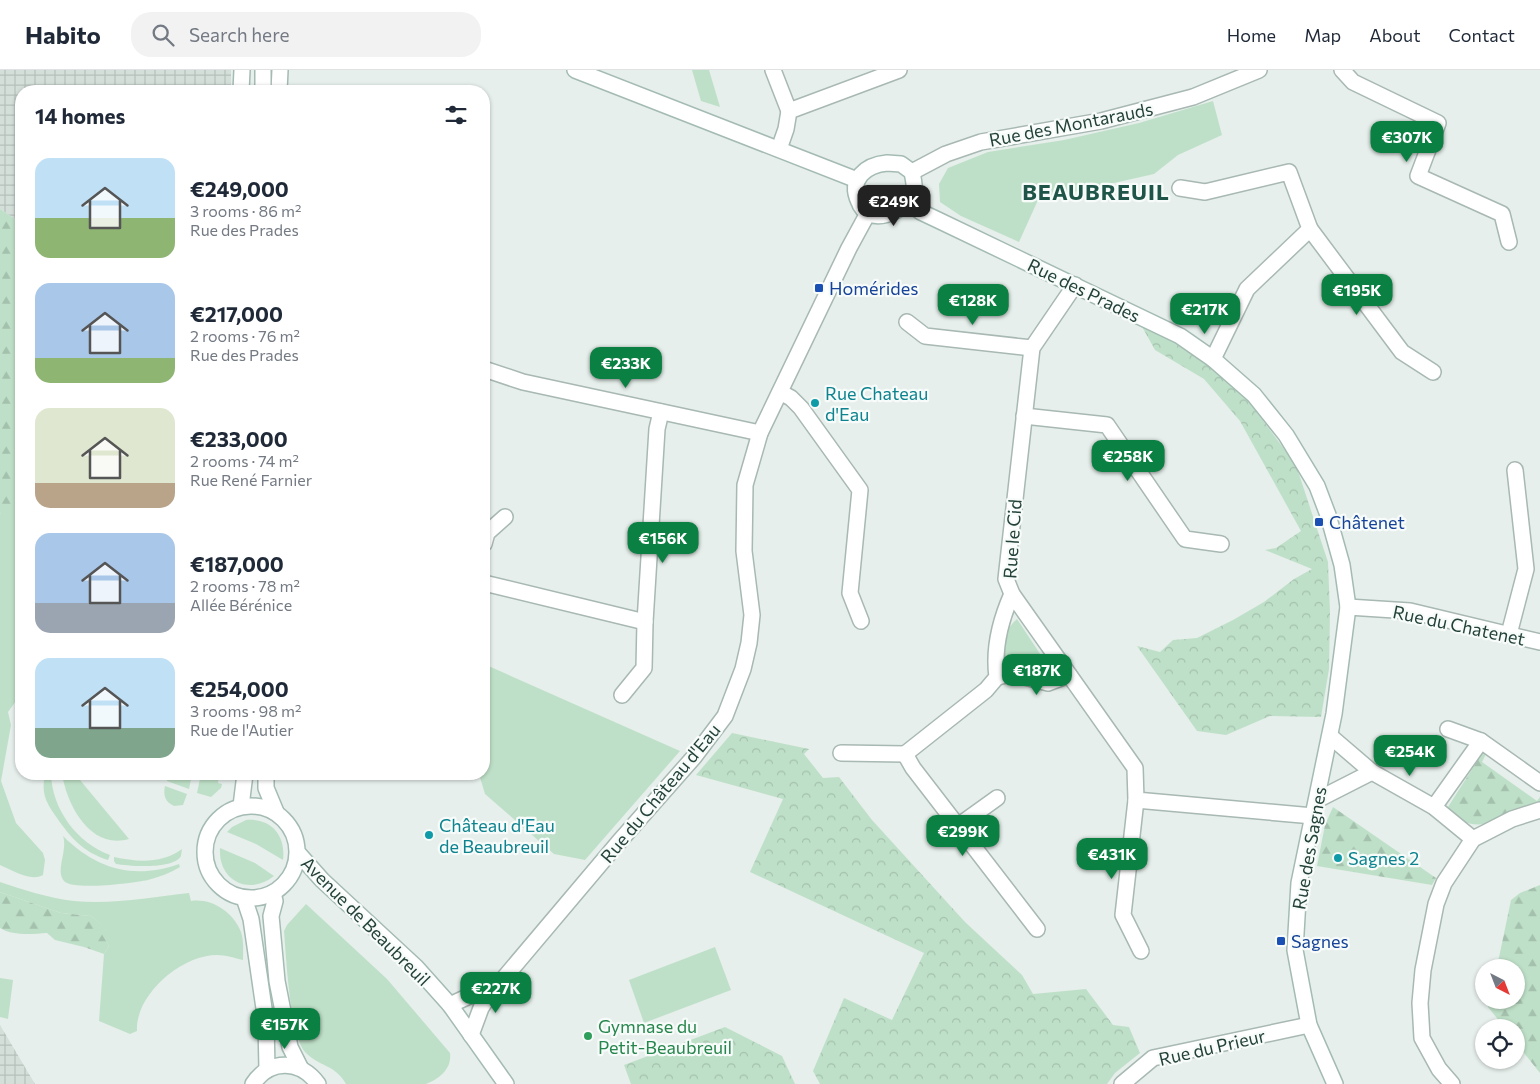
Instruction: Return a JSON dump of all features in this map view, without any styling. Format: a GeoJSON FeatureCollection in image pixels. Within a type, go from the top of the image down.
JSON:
{"type":"FeatureCollection","features":[{"type":"Feature","properties":{"kind":"street"},"geometry":{"type":"LineString","coordinates":[[241,85],[242,70]]}},
{"type":"Feature","properties":{"kind":"street"},"geometry":{"type":"LineString","coordinates":[[263,70],[263,85]]}},
{"type":"Feature","properties":{"kind":"street"},"geometry":{"type":"LineString","coordinates":[[279,85],[280,70]]}},
{"type":"Feature","properties":{"kind":"street"},"geometry":{"type":"LineString","coordinates":[[575,70],[780,148],[858,180]]}},
{"type":"Feature","properties":{"kind":"street"},"geometry":{"type":"LineString","coordinates":[[774,70],[789,111],[780,148]]}},
{"type":"Feature","properties":{"kind":"street"},"geometry":{"type":"LineString","coordinates":[[789,111],[899,70]]}},
{"type":"Feature","properties":{"kind":"street","name":"Rue des Montarauds"},"geometry":{"type":"LineString","coordinates":[[912,172],[946,154],[981,142],[1102,121],[1193,97],[1257,70]]}},
{"type":"Feature","properties":{"kind":"street"},"geometry":{"type":"LineString","coordinates":[[1342,70],[1353,82],[1438,122],[1418,176],[1502,214],[1509,242]]}},
{"type":"Feature","properties":{"kind":"street"},"geometry":{"type":"LineString","coordinates":[[875,164],[901,164],[912,172],[914,191],[908,202],[900,209],[879,215],[868,214],[860,206],[855,188],[863,173],[875,164]]}},
{"type":"Feature","properties":{"kind":"street"},"geometry":{"type":"LineString","coordinates":[[1180,188],[1205,192],[1289,172],[1310,229],[1402,352],[1432,372]]}},
{"type":"Feature","properties":{"kind":"street","name":"Rue des Prades"},"geometry":{"type":"LineString","coordinates":[[908,202],[921,212],[1180,336],[1214,359],[1254,394],[1286,435],[1317,486],[1328,515],[1342,564],[1348,607]]}},
{"type":"Feature","properties":{"kind":"street","name":"Rue du Château d'Eau"},"geometry":{"type":"LineString","coordinates":[[471,1034],[481,1008],[501,981],[694,757],[725,716],[743,669],[749,643],[752,615],[744,550],[745,485],[760,434],[849,248],[868,214]]}},
{"type":"Feature","properties":{"kind":"street"},"geometry":{"type":"LineString","coordinates":[[1214,359],[1247,289],[1310,229]]}},
{"type":"Feature","properties":{"kind":"street","name":"Rue le Cid"},"geometry":{"type":"LineString","coordinates":[[1074,285],[1032,348],[1006,579],[1012,594],[1135,768],[1136,800],[1123,915],[1141,951]]}},
{"type":"Feature","properties":{"kind":"street"},"geometry":{"type":"LineString","coordinates":[[907,322],[925,336],[1032,348]]}},
{"type":"Feature","properties":{"kind":"street"},"geometry":{"type":"LineString","coordinates":[[490,371],[523,382],[760,434]]}},
{"type":"Feature","properties":{"kind":"street"},"geometry":{"type":"LineString","coordinates":[[780,392],[791,398],[800,408],[860,490],[850,593],[861,621]]}},
{"type":"Feature","properties":{"kind":"street"},"geometry":{"type":"LineString","coordinates":[[622,695],[644,668],[657,429],[662,412]]}},
{"type":"Feature","properties":{"kind":"street"},"geometry":{"type":"LineString","coordinates":[[1024,416],[1107,425],[1185,539],[1221,544]]}},
{"type":"Feature","properties":{"kind":"street"},"geometry":{"type":"LineString","coordinates":[[1510,634],[1526,569],[1515,470]]}},
{"type":"Feature","properties":{"kind":"street"},"geometry":{"type":"LineString","coordinates":[[490,530],[505,517]]}},
{"type":"Feature","properties":{"kind":"street"},"geometry":{"type":"LineString","coordinates":[[490,584],[645,622]]}},
{"type":"Feature","properties":{"kind":"street"},"geometry":{"type":"LineString","coordinates":[[997,677],[995,660],[1001,617],[1012,594]]}},
{"type":"Feature","properties":{"kind":"street","name":"Rue du Chatenet"},"geometry":{"type":"LineString","coordinates":[[1348,607],[1410,611],[1540,642]]}},
{"type":"Feature","properties":{"kind":"street","name":"Rue des Sagnes"},"geometry":{"type":"LineString","coordinates":[[1335,1084],[1309,1025],[1295,950],[1300,884],[1334,714],[1348,607]]}},
{"type":"Feature","properties":{"kind":"street"},"geometry":{"type":"LineString","coordinates":[[841,753],[905,754],[986,690],[997,677],[1012,674],[1048,683],[1069,675]]}},
{"type":"Feature","properties":{"kind":"street"},"geometry":{"type":"LineString","coordinates":[[1448,729],[1481,741],[1540,784]]}},
{"type":"Feature","properties":{"kind":"street"},"geometry":{"type":"LineString","coordinates":[[1330,736],[1372,772],[1434,807],[1473,839]]}},
{"type":"Feature","properties":{"kind":"street"},"geometry":{"type":"LineString","coordinates":[[1434,807],[1481,741]]}},
{"type":"Feature","properties":{"kind":"street"},"geometry":{"type":"LineString","coordinates":[[905,754],[913,768],[1037,929]]}},
{"type":"Feature","properties":{"kind":"street"},"geometry":{"type":"LineString","coordinates":[[1317,800],[1372,772]]}},
{"type":"Feature","properties":{"kind":"street"},"geometry":{"type":"LineString","coordinates":[[241,806],[244,780]]}},
{"type":"Feature","properties":{"kind":"street"},"geometry":{"type":"LineString","coordinates":[[266,780],[266,788],[276,812]]}},
{"type":"Feature","properties":{"kind":"street"},"geometry":{"type":"LineString","coordinates":[[958,826],[997,798]]}},
{"type":"Feature","properties":{"kind":"street"},"geometry":{"type":"LineString","coordinates":[[1136,800],[1313,816]]}},
{"type":"Feature","properties":{"kind":"street"},"geometry":{"type":"LineString","coordinates":[[241,806],[259,806],[276,812],[288,823],[296,837],[298,853],[296,866],[290,877],[273,894],[259,898],[244,898],[229,893],[216,883],[207,869],[204,853],[207,837],[212,826],[221,816],[241,806]]}},
{"type":"Feature","properties":{"kind":"street"},"geometry":{"type":"LineString","coordinates":[[1452,1084],[1439,1068],[1422,1038],[1420,1003],[1422,978],[1436,904],[1444,883],[1473,839],[1512,819],[1540,810]]}},
{"type":"Feature","properties":{"kind":"street","name":"Avenue de Beaubreuil"},"geometry":{"type":"LineString","coordinates":[[298,853],[322,880],[416,967],[450,1005],[506,1084]]}},
{"type":"Feature","properties":{"kind":"street"},"geometry":{"type":"LineString","coordinates":[[273,894],[275,901],[271,916],[277,982],[290,1048],[300,1067],[311,1075],[318,1084]]}},
{"type":"Feature","properties":{"kind":"street"},"geometry":{"type":"LineString","coordinates":[[244,898],[251,919],[266,1022],[267,1070]]}},
{"type":"Feature","properties":{"kind":"street"},"geometry":{"type":"LineString","coordinates":[[450,1005],[501,981]]}},
{"type":"Feature","properties":{"kind":"street","name":"Rue du Prieur"},"geometry":{"type":"LineString","coordinates":[[1122,1084],[1153,1058],[1309,1025]]}},
{"type":"Feature","properties":{"kind":"street"},"geometry":{"type":"LineString","coordinates":[[254,1084],[258,1077],[267,1070],[283,1065],[300,1067]]}},
{"type":"Feature","properties":{"kind":"shaded area"},"geometry":{"type":"Polygon","coordinates":[[[0,70],[231,70],[231,85],[15,85],[15,219],[0,209],[0,70]]]}},
{"type":"Feature","properties":{"kind":"shaded area"},"geometry":{"type":"Polygon","coordinates":[[[0,1025],[35,1084],[0,1084],[0,1025]]]}},
{"type":"Feature","properties":{"kind":"green space"},"geometry":{"type":"Polygon","coordinates":[[[692,70],[709,70],[720,107],[701,101],[692,70]]]}},
{"type":"Feature","properties":{"kind":"green space"},"geometry":{"type":"Polygon","coordinates":[[[1213,101],[1222,135],[1178,155],[1154,174],[1038,200],[1019,242],[961,216],[940,202],[939,184],[948,168],[988,152],[1064,140],[1139,123],[1213,101]]]}},
{"type":"Feature","properties":{"kind":"green space"},"geometry":{"type":"Polygon","coordinates":[[[0,209],[15,219],[15,509],[2,509],[0,515],[0,209]]]}},
{"type":"Feature","properties":{"kind":"green space"},"geometry":{"type":"Polygon","coordinates":[[[1140,323],[1199,356],[1247,399],[1296,465],[1328,562],[1330,612],[1329,669],[1321,717],[1270,716],[1226,735],[1197,731],[1137,646],[1160,652],[1173,640],[1197,638],[1264,602],[1294,579],[1312,569],[1265,550],[1276,548],[1301,531],[1240,421],[1204,379],[1155,350],[1140,323]]]}},
{"type":"Feature","properties":{"kind":"green space"},"geometry":{"type":"Polygon","coordinates":[[[1,509],[15,509],[15,702],[8,712],[11,725],[1,781],[16,823],[43,853],[45,860],[43,875],[38,877],[27,876],[0,865],[1,509]]]}},
{"type":"Feature","properties":{"kind":"green space"},"geometry":{"type":"Polygon","coordinates":[[[1017,619],[1054,675],[1045,678],[1024,670],[1005,668],[1003,654],[1005,636],[1017,619]]]}},
{"type":"Feature","properties":{"kind":"green space"},"geometry":{"type":"Polygon","coordinates":[[[490,667],[680,751],[585,860],[554,854],[485,794],[481,780],[490,780],[490,667]]]}},
{"type":"Feature","properties":{"kind":"green space"},"geometry":{"type":"Polygon","coordinates":[[[732,733],[809,749],[804,754],[823,778],[839,777],[872,820],[965,922],[1022,975],[1033,994],[1086,989],[1113,1025],[1129,1027],[1140,1053],[1115,1073],[1107,1084],[820,1084],[813,1071],[844,998],[892,1020],[924,953],[750,872],[783,799],[696,775],[732,733]]]}},
{"type":"Feature","properties":{"kind":"green space"},"geometry":{"type":"Polygon","coordinates":[[[1483,752],[1487,752],[1482,762],[1537,801],[1540,797],[1540,805],[1491,823],[1467,823],[1457,817],[1448,807],[1483,752]]]}},
{"type":"Feature","properties":{"kind":"green space"},"geometry":{"type":"Polygon","coordinates":[[[45,780],[51,780],[56,800],[68,823],[87,842],[98,850],[110,855],[108,860],[91,853],[78,844],[50,807],[45,798],[45,780]]]}},
{"type":"Feature","properties":{"kind":"green space"},"geometry":{"type":"Polygon","coordinates":[[[64,780],[80,780],[129,839],[115,841],[103,838],[92,831],[75,811],[64,780]]]}},
{"type":"Feature","properties":{"kind":"green space"},"geometry":{"type":"Polygon","coordinates":[[[167,780],[191,780],[189,789],[167,780]]]}},
{"type":"Feature","properties":{"kind":"green space"},"geometry":{"type":"Polygon","coordinates":[[[200,780],[218,780],[218,783],[222,784],[221,788],[211,797],[197,793],[200,780]]]}},
{"type":"Feature","properties":{"kind":"green space"},"geometry":{"type":"Polygon","coordinates":[[[165,786],[187,794],[183,805],[174,806],[167,800],[164,792],[165,786]]]}},
{"type":"Feature","properties":{"kind":"green space"},"geometry":{"type":"Polygon","coordinates":[[[1333,807],[1436,878],[1432,885],[1317,866],[1325,825],[1333,807]]]}},
{"type":"Feature","properties":{"kind":"green space"},"geometry":{"type":"Polygon","coordinates":[[[246,820],[263,822],[275,830],[282,843],[283,860],[256,844],[227,832],[232,827],[246,820]]]}},
{"type":"Feature","properties":{"kind":"green space"},"geometry":{"type":"Polygon","coordinates":[[[63,836],[89,857],[102,864],[116,868],[131,871],[147,871],[179,864],[180,867],[148,880],[91,886],[70,884],[64,881],[61,871],[64,848],[63,836]]]}},
{"type":"Feature","properties":{"kind":"green space"},"geometry":{"type":"Polygon","coordinates":[[[220,848],[255,863],[274,876],[255,885],[245,885],[237,882],[224,869],[220,848]]]}},
{"type":"Feature","properties":{"kind":"green space"},"geometry":{"type":"Polygon","coordinates":[[[182,849],[181,856],[176,860],[160,865],[130,866],[116,864],[114,861],[114,857],[140,861],[158,859],[174,854],[182,849]]]}},
{"type":"Feature","properties":{"kind":"green space"},"geometry":{"type":"Polygon","coordinates":[[[0,882],[46,896],[88,902],[132,900],[189,893],[191,901],[214,904],[233,918],[242,935],[243,960],[220,955],[203,957],[175,970],[152,991],[138,1017],[137,1031],[130,1034],[99,1021],[104,954],[109,946],[100,933],[107,929],[91,916],[61,913],[0,892],[0,882]]]}},
{"type":"Feature","properties":{"kind":"green space"},"geometry":{"type":"Polygon","coordinates":[[[1540,885],[1540,1073],[1525,1054],[1525,1019],[1498,1019],[1490,1009],[1525,1009],[1525,959],[1499,959],[1511,900],[1520,893],[1540,885]]]}},
{"type":"Feature","properties":{"kind":"green space"},"geometry":{"type":"Polygon","coordinates":[[[0,892],[61,913],[91,916],[108,929],[101,933],[109,946],[104,954],[55,940],[47,933],[23,934],[5,931],[0,928],[0,892]]]}},
{"type":"Feature","properties":{"kind":"green space"},"geometry":{"type":"Polygon","coordinates":[[[306,904],[387,979],[450,1053],[449,1064],[444,1073],[426,1084],[346,1084],[342,1077],[332,1069],[316,1061],[305,1052],[300,1043],[292,1013],[284,931],[306,904]]]}},
{"type":"Feature","properties":{"kind":"green space"},"geometry":{"type":"Polygon","coordinates":[[[715,947],[731,990],[644,1023],[629,980],[715,947]]]}},
{"type":"Feature","properties":{"kind":"green space"},"geometry":{"type":"Polygon","coordinates":[[[0,978],[13,980],[8,1019],[0,1017],[0,978]]]}},
{"type":"Feature","properties":{"kind":"green space"},"geometry":{"type":"Polygon","coordinates":[[[725,1027],[782,1056],[795,1084],[631,1084],[624,1065],[725,1027]]]}},
{"type":"Feature","properties":{"kind":"place","name":"Homérides"},"geometry":{"type":"Point","coordinates":[819,288]}},
{"type":"Feature","properties":{"kind":"place","name":"Rue Chateau d'Eau"},"geometry":{"type":"Point","coordinates":[815,403]}},
{"type":"Feature","properties":{"kind":"place","name":"Châtenet"},"geometry":{"type":"Point","coordinates":[1319,522]}},
{"type":"Feature","properties":{"kind":"place","name":"Château d'Eau de Beaubreuil"},"geometry":{"type":"Point","coordinates":[429,835]}},
{"type":"Feature","properties":{"kind":"place","name":"Sagnes 2"},"geometry":{"type":"Point","coordinates":[1338,858]}},
{"type":"Feature","properties":{"kind":"place","name":"Sagnes"},"geometry":{"type":"Point","coordinates":[1281,941]}},
{"type":"Feature","properties":{"kind":"place","name":"Gymnase du Petit-Beaubreuil"},"geometry":{"type":"Point","coordinates":[588,1036]}},
{"type":"Feature","properties":{"kind":"district","name":"BEAUBREUIL"},"geometry":{"type":"Point","coordinates":[1096,191]}}]}
